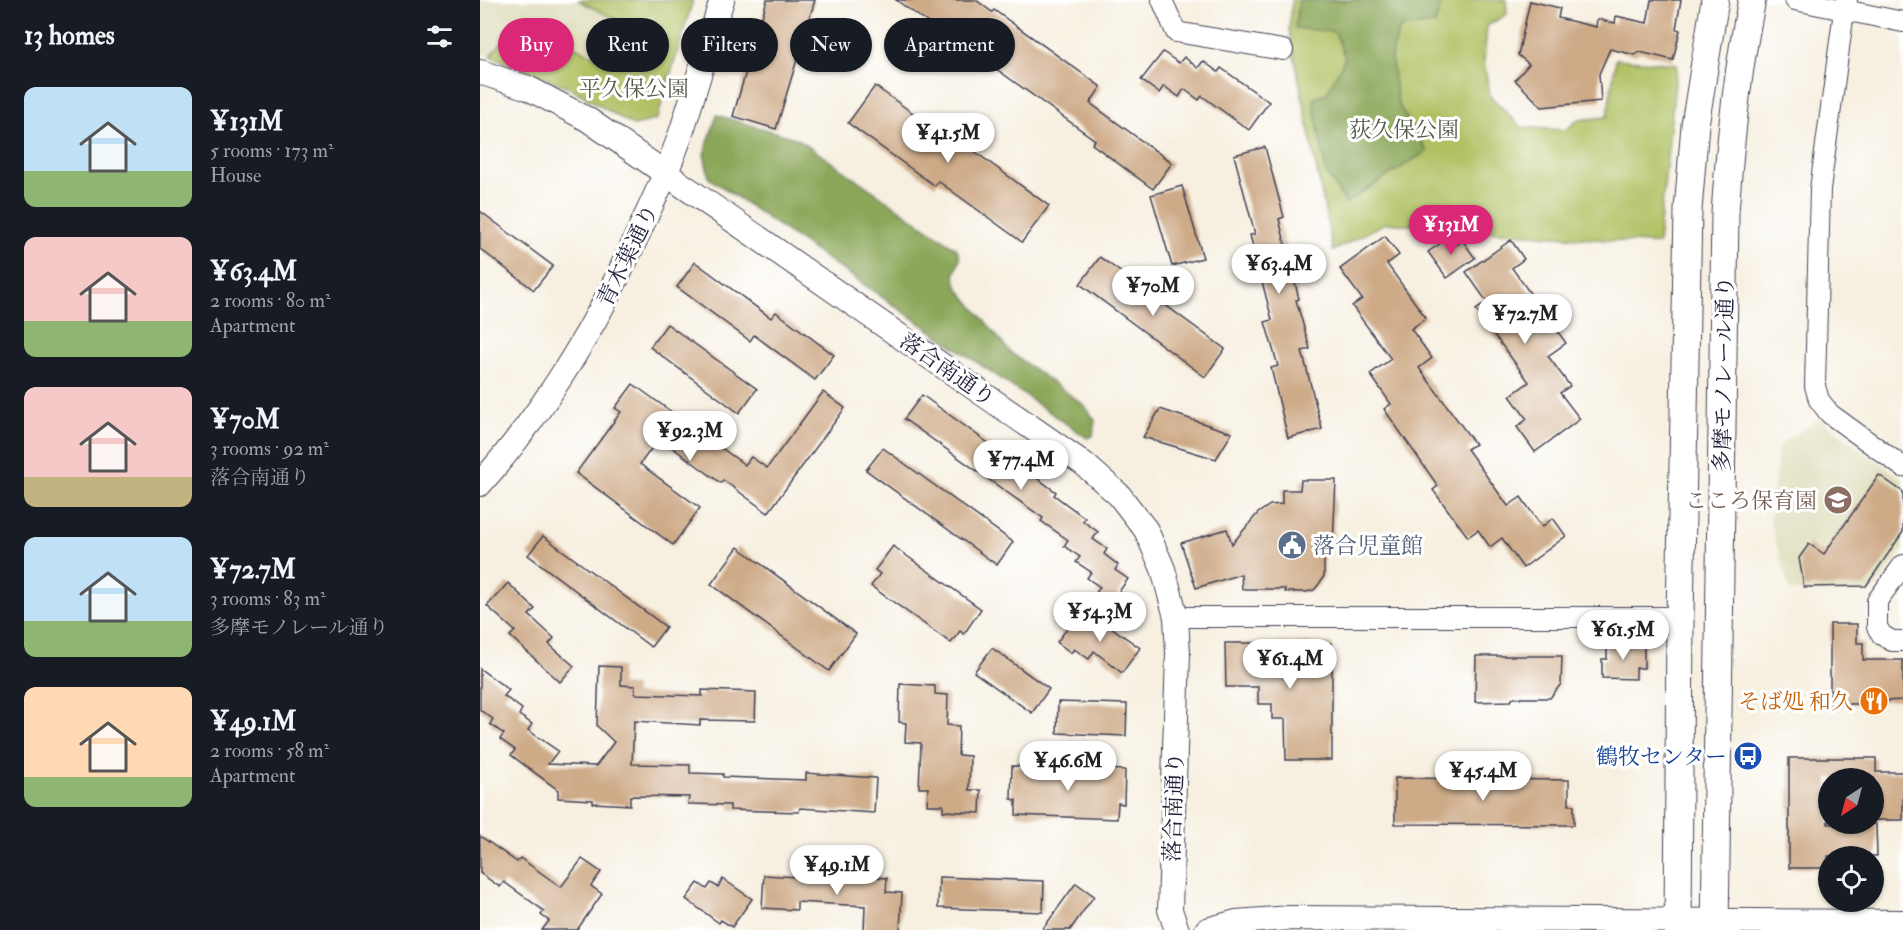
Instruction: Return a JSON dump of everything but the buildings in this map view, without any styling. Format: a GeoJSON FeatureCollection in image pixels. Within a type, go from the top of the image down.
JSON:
{"type":"FeatureCollection","features":[{"type":"Feature","properties":{"kind":"main road","name":"多摩モノレール通り"},"geometry":{"type":"LineString","coordinates":[[1678,926],[1680,617],[1688,210],[1695,125],[1715,0]]}},
{"type":"Feature","properties":{"kind":"main road","name":"多摩モノレール通り"},"geometry":{"type":"LineString","coordinates":[[1715,926],[1725,213],[1731,130],[1752,0]]}},
{"type":"Feature","properties":{"kind":"street","name":"青木葉通り"},"geometry":{"type":"LineString","coordinates":[[480,484],[525,429],[560,378],[617,281],[666,174],[682,131],[722,0]]}},
{"type":"Feature","properties":{"kind":"street"},"geometry":{"type":"LineString","coordinates":[[1162,0],[1176,32],[1283,50]]}},
{"type":"Feature","properties":{"kind":"street"},"geometry":{"type":"LineString","coordinates":[[1795,0],[1845,5],[1903,22]]}},
{"type":"Feature","properties":{"kind":"street"},"geometry":{"type":"LineString","coordinates":[[1845,5],[1820,189],[1815,386],[1819,400],[1830,414],[1903,467]]}},
{"type":"Feature","properties":{"kind":"street","name":"落合南通り"},"geometry":{"type":"LineString","coordinates":[[480,72],[528,88],[587,119],[1084,464],[1119,495],[1146,530],[1163,569],[1176,616],[1178,652],[1170,910],[1177,930]]}},
{"type":"Feature","properties":{"kind":"street"},"geometry":{"type":"LineString","coordinates":[[1903,565],[1897,581],[1877,601],[1877,627],[1882,635],[1892,641],[1903,641]]}},
{"type":"Feature","properties":{"kind":"street"},"geometry":{"type":"LineString","coordinates":[[1176,616],[1680,617]]}},
{"type":"Feature","properties":{"kind":"street"},"geometry":{"type":"LineString","coordinates":[[1207,930],[1236,922],[1290,918],[1678,926],[1903,922]]}},
{"type":"Feature","properties":{"kind":"shaded area"},"geometry":{"type":"Polygon","coordinates":[[[480,0],[578,0],[613,18],[586,18],[586,53],[574,47],[574,18],[498,18],[498,47],[490,56],[480,53],[480,0]]]}},
{"type":"Feature","properties":{"kind":"shaded area","name":"こころ保育園"},"geometry":{"type":"Polygon","coordinates":[[[1819,419],[1903,480],[1903,549],[1872,592],[1790,591],[1770,521],[1779,445],[1819,419]]]}},
{"type":"Feature","properties":{"kind":"green space","name":"平久保公園"},"geometry":{"type":"Polygon","coordinates":[[[578,0],[693,0],[688,18],[681,18],[681,40],[657,119],[634,126],[572,89],[530,72],[574,72],[574,47],[586,52],[586,72],[669,72],[669,18],[613,18],[578,0]]]}},
{"type":"Feature","properties":{"kind":"green space","name":"荻久保公園"},"geometry":{"type":"Polygon","coordinates":[[[1292,0],[1506,0],[1507,14],[1487,26],[1484,61],[1490,96],[1521,127],[1565,130],[1578,120],[1607,117],[1616,59],[1677,64],[1658,244],[1385,223],[1333,251],[1289,30],[1292,0]]]}},
{"type":"Feature","properties":{"kind":"green space"},"geometry":{"type":"Polygon","coordinates":[[[1299,0],[1442,0],[1435,24],[1400,28],[1391,57],[1398,104],[1427,151],[1346,203],[1326,173],[1313,99],[1327,93],[1345,58],[1335,32],[1295,28],[1299,0]]]}},
{"type":"Feature","properties":{"kind":"green space"},"geometry":{"type":"Polygon","coordinates":[[[498,47],[498,59],[490,56],[498,47]]]}},
{"type":"Feature","properties":{"kind":"green space"},"geometry":{"type":"Polygon","coordinates":[[[717,115],[798,139],[957,249],[960,258],[954,276],[958,288],[1010,352],[1084,405],[1095,420],[1093,436],[1087,438],[709,178],[704,154],[717,115]]]}},
{"type":"Feature","properties":{"kind":"place","name":"こころ保育園"},"geometry":{"type":"Point","coordinates":[1838,500]}},
{"type":"Feature","properties":{"kind":"place","name":"落合児童館"},"geometry":{"type":"Point","coordinates":[1292,545]}},
{"type":"Feature","properties":{"kind":"place","name":"そば処 和久"},"geometry":{"type":"Point","coordinates":[1874,701]}},
{"type":"Feature","properties":{"kind":"place","name":"鶴牧センター"},"geometry":{"type":"Point","coordinates":[1748,756]}}]}
